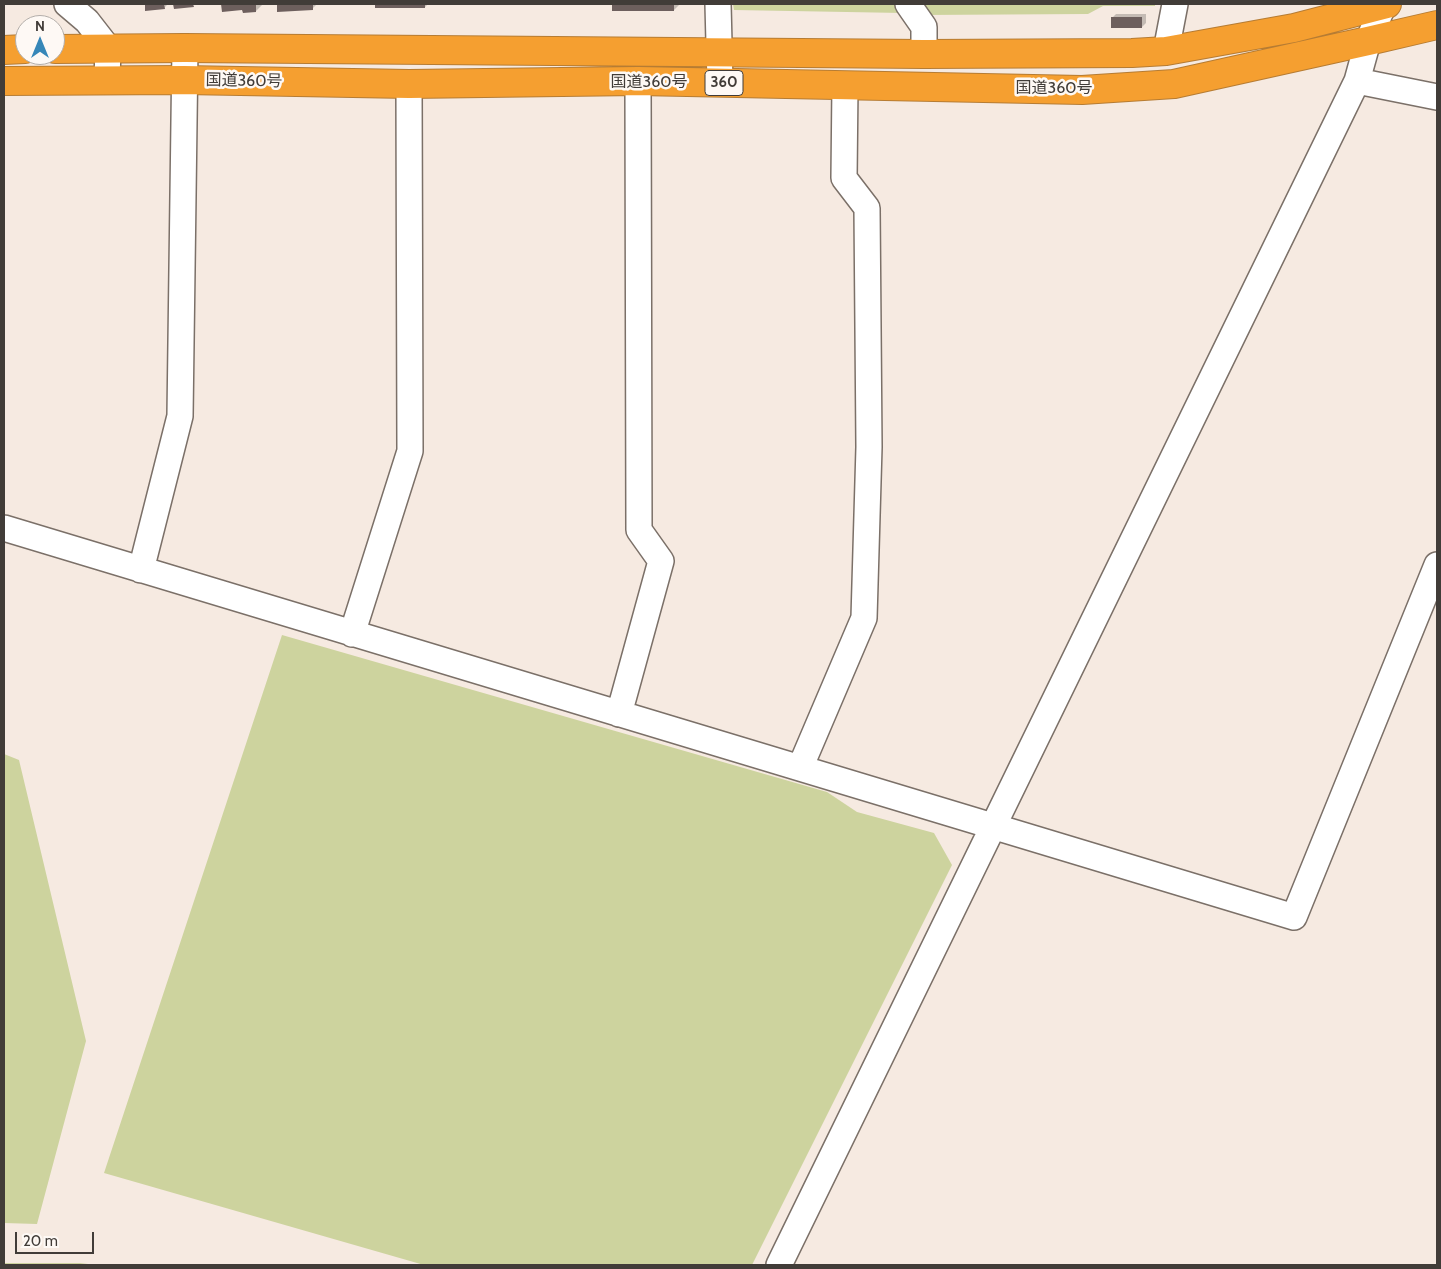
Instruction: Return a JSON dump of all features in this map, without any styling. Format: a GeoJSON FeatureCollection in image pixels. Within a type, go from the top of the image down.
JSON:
{"type":"FeatureCollection","features":[{"type":"Feature","properties":{"kind":"highway","name":"国道360号"},"geometry":{"type":"LineString","coordinates":[[65,49],[185,48],[924,54],[1166,52],[1294,28],[1385,4]]}},
{"type":"Feature","properties":{"kind":"highway","name":"国道360号"},"geometry":{"type":"LineString","coordinates":[[4,81],[184,80],[409,84],[638,82],[1082,90],[1174,84],[1437,25]]}},
{"type":"Feature","properties":{"kind":"street"},"geometry":{"type":"LineString","coordinates":[[67,4],[87,21],[108,48],[107,80]]}},
{"type":"Feature","properties":{"kind":"street"},"geometry":{"type":"LineString","coordinates":[[718,4],[720,83]]}},
{"type":"Feature","properties":{"kind":"street"},"geometry":{"type":"LineString","coordinates":[[908,4],[924,27],[924,54]]}},
{"type":"Feature","properties":{"kind":"street"},"geometry":{"type":"LineString","coordinates":[[1166,52],[1175,4]]}},
{"type":"Feature","properties":{"kind":"street"},"geometry":{"type":"LineString","coordinates":[[779,1265],[1357,81],[1368,42],[1385,4]]}},
{"type":"Feature","properties":{"kind":"street"},"geometry":{"type":"LineString","coordinates":[[141,570],[180,416],[185,48]]}},
{"type":"Feature","properties":{"kind":"street"},"geometry":{"type":"LineString","coordinates":[[1357,81],[1437,97]]}},
{"type":"Feature","properties":{"kind":"street"},"geometry":{"type":"LineString","coordinates":[[620,714],[661,561],[639,530],[638,82]]}},
{"type":"Feature","properties":{"kind":"street"},"geometry":{"type":"LineString","coordinates":[[352,634],[410,451],[409,84]]}},
{"type":"Feature","properties":{"kind":"street"},"geometry":{"type":"LineString","coordinates":[[800,768],[864,618],[869,447],[867,208],[844,178],[845,85]]}},
{"type":"Feature","properties":{"kind":"street"},"geometry":{"type":"LineString","coordinates":[[4,528],[1294,917],[1437,565]]}},
{"type":"Feature","properties":{"kind":"green space"},"geometry":{"type":"Polygon","coordinates":[[[733,4],[896,4],[903,13],[734,10],[733,4]]]}},
{"type":"Feature","properties":{"kind":"green space"},"geometry":{"type":"Polygon","coordinates":[[[915,4],[1155,4],[1155,6],[1103,6],[1088,14],[922,15],[915,4]]]}},
{"type":"Feature","properties":{"kind":"green space"},"geometry":{"type":"Polygon","coordinates":[[[282,635],[827,792],[857,812],[934,833],[952,865],[752,1265],[424,1265],[104,1173],[282,635]]]}},
{"type":"Feature","properties":{"kind":"green space"},"geometry":{"type":"Polygon","coordinates":[[[4,754],[19,760],[86,1041],[37,1224],[4,1223],[4,754]]]}},
{"type":"Feature","properties":{"kind":"green space"},"geometry":{"type":"Polygon","coordinates":[[[4,1263],[80,1263],[96,1265],[4,1265],[4,1263]]]}},
{"type":"Feature","properties":{"kind":"building"},"geometry":{"type":"Polygon","coordinates":[[[145,4],[164,4],[165,9],[145,11],[145,4]]]}},
{"type":"Feature","properties":{"kind":"building"},"geometry":{"type":"Polygon","coordinates":[[[173,4],[193,4],[194,7],[174,9],[173,4]]]}},
{"type":"Feature","properties":{"kind":"building"},"geometry":{"type":"Polygon","coordinates":[[[221,4],[256,4],[256,12],[243,13],[242,10],[222,12],[221,4]]]}},
{"type":"Feature","properties":{"kind":"building"},"geometry":{"type":"Polygon","coordinates":[[[277,4],[313,4],[313,10],[277,12],[277,4]]]}},
{"type":"Feature","properties":{"kind":"building"},"geometry":{"type":"Polygon","coordinates":[[[375,4],[425,4],[425,8],[375,8],[375,4]]]}},
{"type":"Feature","properties":{"kind":"building"},"geometry":{"type":"Polygon","coordinates":[[[612,4],[674,4],[674,11],[612,11],[612,4]]]}},
{"type":"Feature","properties":{"kind":"building"},"geometry":{"type":"Polygon","coordinates":[[[1111,17],[1142,17],[1142,28],[1111,28],[1111,17]]]}}]}
